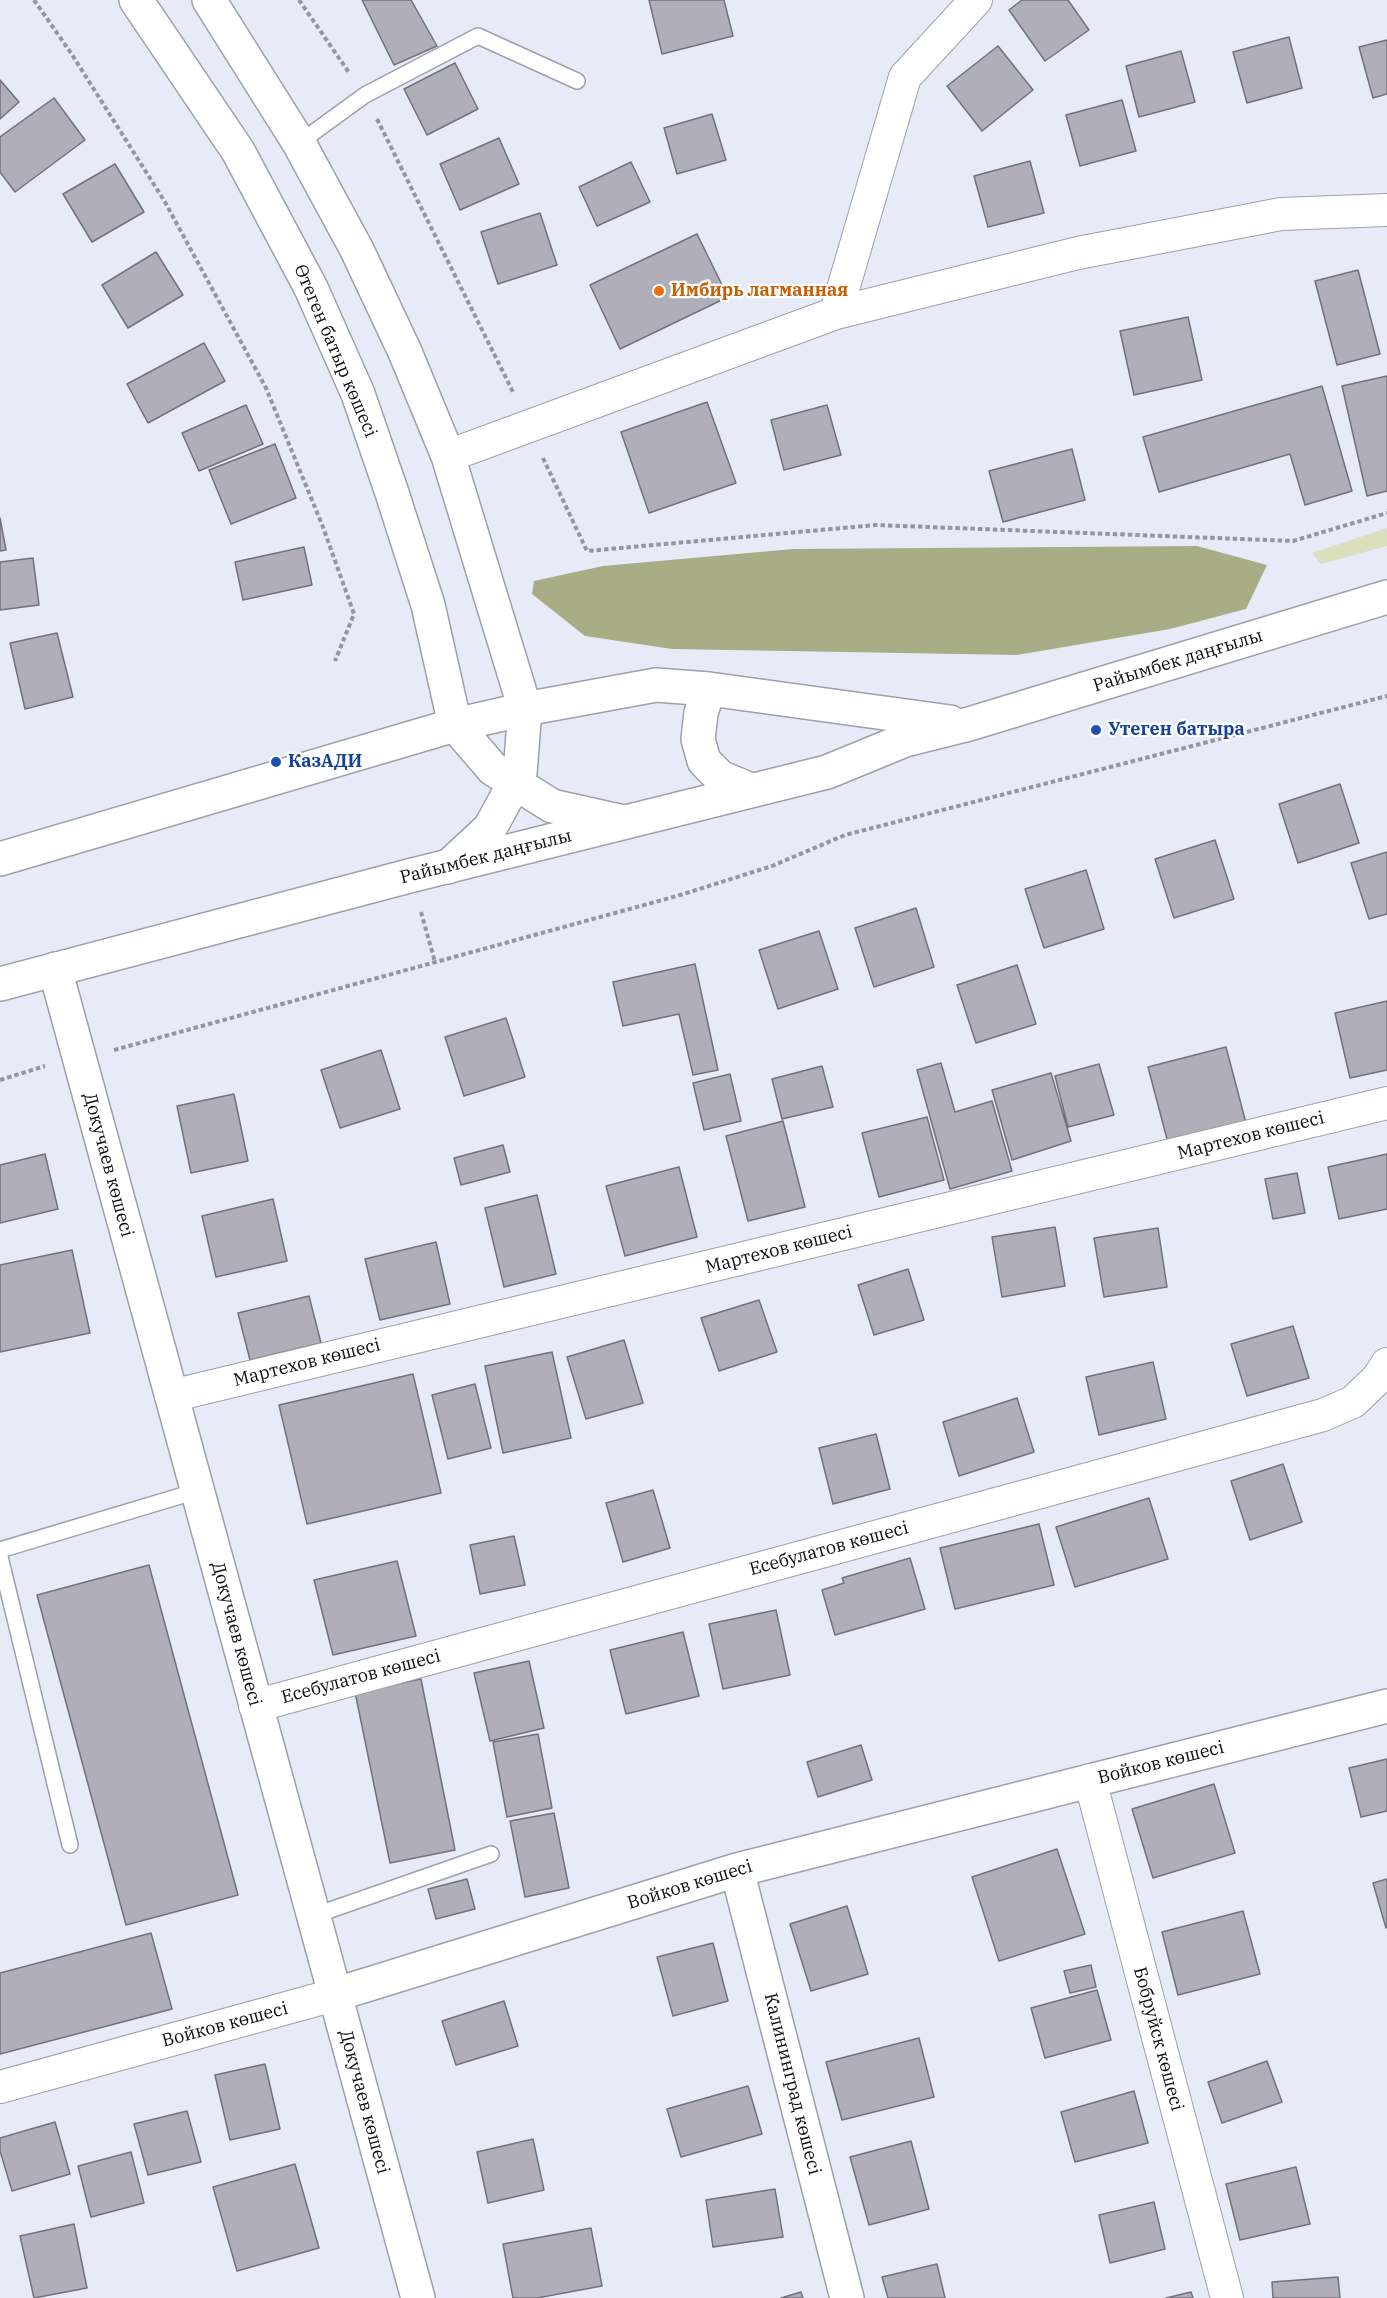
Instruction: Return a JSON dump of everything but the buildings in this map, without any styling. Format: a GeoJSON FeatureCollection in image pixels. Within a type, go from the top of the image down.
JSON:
{"type":"FeatureCollection","features":[{"type":"Feature","properties":{"kind":"main road","name":"Өтеген батыр көшесі"},"geometry":{"type":"LineString","coordinates":[[136,0],[238,151],[311,288],[358,394],[428,605],[454,725],[493,769],[552,806],[624,822]]}},
{"type":"Feature","properties":{"kind":"main road"},"geometry":{"type":"LineString","coordinates":[[209,0],[299,143],[357,250],[405,352],[448,456],[525,709],[520,773],[490,828],[448,867]]}},
{"type":"Feature","properties":{"kind":"main road","name":"Райымбек даңғылы"},"geometry":{"type":"LineString","coordinates":[[0,984],[448,867],[827,772],[905,740],[969,724],[1387,597]]}},
{"type":"Feature","properties":{"kind":"main road","name":"Райымбек даңғылы"},"geometry":{"type":"LineString","coordinates":[[0,859],[454,725],[525,709],[656,685],[709,689],[969,724]]}},
{"type":"Feature","properties":{"kind":"main road"},"geometry":{"type":"LineString","coordinates":[[709,689],[701,713],[699,739],[704,761],[720,777],[751,790]]}},
{"type":"Feature","properties":{"kind":"main road","name":"Докучаев көшесі"},"geometry":{"type":"LineString","coordinates":[[55,969],[418,2298]]}},
{"type":"Feature","properties":{"kind":"main road","name":"Войков көшесі"},"geometry":{"type":"LineString","coordinates":[[334,1995],[737,1870],[1387,1706]]}},
{"type":"Feature","properties":{"kind":"main road","name":"Калининград көшесі"},"geometry":{"type":"LineString","coordinates":[[737,1870],[847,2298]]}},
{"type":"Feature","properties":{"kind":"street"},"geometry":{"type":"LineString","coordinates":[[837,313],[905,77],[976,0]]}},
{"type":"Feature","properties":{"kind":"street"},"geometry":{"type":"LineString","coordinates":[[448,456],[837,313],[1078,254],[1281,214],[1387,210]]}},
{"type":"Feature","properties":{"kind":"street","name":"Мартехов көшесі"},"geometry":{"type":"LineString","coordinates":[[171,1396],[1387,1103]]}},
{"type":"Feature","properties":{"kind":"street","name":"Есебулатов көшесі"},"geometry":{"type":"LineString","coordinates":[[255,1706],[1323,1416],[1353,1402],[1378,1378],[1387,1364]]}},
{"type":"Feature","properties":{"kind":"street","name":"Бобруйск көшесі"},"geometry":{"type":"LineString","coordinates":[[1090,1780],[1227,2298]]}},
{"type":"Feature","properties":{"kind":"street","name":"Войков көшесі"},"geometry":{"type":"LineString","coordinates":[[0,2087],[334,1995]]}},
{"type":"Feature","properties":{"kind":"lane"},"geometry":{"type":"LineString","coordinates":[[299,143],[365,95],[478,36],[577,81]]}},
{"type":"Feature","properties":{"kind":"lane"},"geometry":{"type":"LineString","coordinates":[[0,1550],[197,1491]]}},
{"type":"Feature","properties":{"kind":"lane"},"geometry":{"type":"LineString","coordinates":[[0,1557],[70,1845]]}},
{"type":"Feature","properties":{"kind":"lane"},"geometry":{"type":"LineString","coordinates":[[313,1916],[491,1854]]}},
{"type":"Feature","properties":{"kind":"path"},"geometry":{"type":"LineString","coordinates":[[34,0],[71,53],[165,202],[266,388],[354,614],[335,662]]}},
{"type":"Feature","properties":{"kind":"path"},"geometry":{"type":"LineString","coordinates":[[299,0],[365,95],[587,551],[876,525],[1293,542],[1387,513]]}},
{"type":"Feature","properties":{"kind":"path"},"geometry":{"type":"LineString","coordinates":[[123,1047],[677,896],[772,866],[845,835],[1387,696]]}},
{"type":"Feature","properties":{"kind":"path"},"geometry":{"type":"LineString","coordinates":[[421,912],[435,962]]}},
{"type":"Feature","properties":{"kind":"green space"},"geometry":{"type":"Polygon","coordinates":[[[1387,528],[1387,546],[1321,564],[1312,553],[1387,528]]]}},
{"type":"Feature","properties":{"kind":"green space"},"geometry":{"type":"Polygon","coordinates":[[[1197,546],[1267,565],[1246,609],[1170,629],[1017,655],[672,649],[585,636],[532,594],[534,581],[603,566],[793,549],[1197,546]]]}},
{"type":"Feature","properties":{"kind":"place","name":"Имбирь лагманная"},"geometry":{"type":"Point","coordinates":[659,291]}},
{"type":"Feature","properties":{"kind":"place","name":"Утеген батыра"},"geometry":{"type":"Point","coordinates":[1096,730]}},
{"type":"Feature","properties":{"kind":"place","name":"КазАДИ"},"geometry":{"type":"Point","coordinates":[276,762]}}]}
